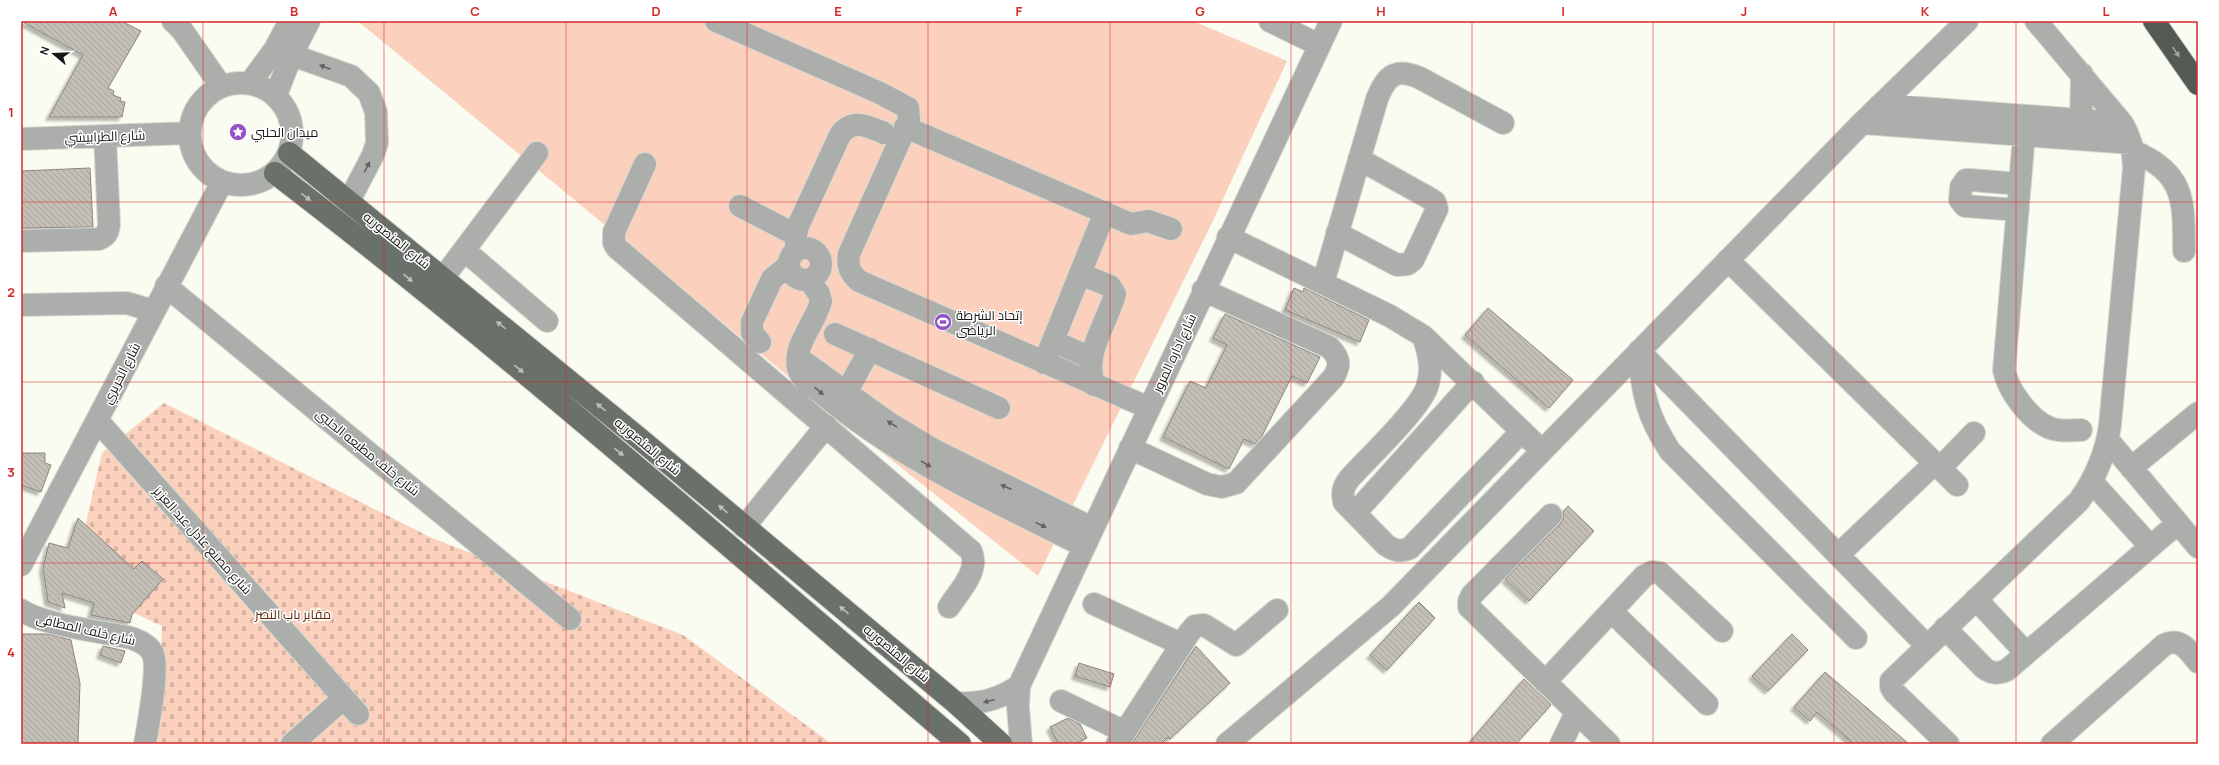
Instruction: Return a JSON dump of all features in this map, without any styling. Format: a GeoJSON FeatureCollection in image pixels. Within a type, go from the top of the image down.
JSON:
{"type":"FeatureCollection","features":[{"type":"Feature","properties":{"kind":"highway"},"geometry":{"type":"LineString","coordinates":[[2154,21],[2198,84]]}},
{"type":"Feature","properties":{"kind":"main road","name":"شارع المنصوريه"},"geometry":{"type":"LineString","coordinates":[[289,153],[443,278],[956,703],[994,741]]}},
{"type":"Feature","properties":{"kind":"main road","name":"شارع المنصوريه"},"geometry":{"type":"LineString","coordinates":[[275,173],[336,219],[595,431],[960,744]]}},
{"type":"Feature","properties":{"kind":"main road"},"geometry":{"type":"LineString","coordinates":[[336,219],[349,201]]}},
{"type":"Feature","properties":{"kind":"main road"},"geometry":{"type":"LineString","coordinates":[[428,294],[443,278]]}},
{"type":"Feature","properties":{"kind":"main road"},"geometry":{"type":"LineString","coordinates":[[727,545],[744,527]]}},
{"type":"Feature","properties":{"kind":"street"},"geometry":{"type":"LineString","coordinates":[[173,21],[182,30],[221,86]]}},
{"type":"Feature","properties":{"kind":"street"},"geometry":{"type":"LineString","coordinates":[[276,95],[290,21]]}},
{"type":"Feature","properties":{"kind":"street"},"geometry":{"type":"LineString","coordinates":[[250,83],[284,52],[309,21]]}},
{"type":"Feature","properties":{"kind":"street"},"geometry":{"type":"LineString","coordinates":[[716,21],[903,104],[908,108],[910,114],[905,127],[849,254],[849,269],[859,281],[1148,408]]}},
{"type":"Feature","properties":{"kind":"street"},"geometry":{"type":"LineString","coordinates":[[1270,21],[1319,45]]}},
{"type":"Feature","properties":{"kind":"street","name":"شارع اداره المرور"},"geometry":{"type":"LineString","coordinates":[[1021,744],[1018,707],[1019,686],[1330,21]]}},
{"type":"Feature","properties":{"kind":"street"},"geometry":{"type":"LineString","coordinates":[[1227,744],[1391,606],[1862,123],[1967,21]]}},
{"type":"Feature","properties":{"kind":"street"},"geometry":{"type":"LineString","coordinates":[[1948,744],[1894,692],[1891,687],[1891,681],[2079,501],[2092,482],[2102,462],[2108,440],[2134,168],[2132,147],[2122,123],[2036,21]]}},
{"type":"Feature","properties":{"kind":"street"},"geometry":{"type":"LineString","coordinates":[[284,52],[351,76],[369,93],[376,112],[376,144],[373,155],[349,201]]}},
{"type":"Feature","properties":{"kind":"street"},"geometry":{"type":"LineString","coordinates":[[1323,283],[1382,86],[1392,75],[1406,72],[1420,78],[1503,123]]}},
{"type":"Feature","properties":{"kind":"street"},"geometry":{"type":"LineString","coordinates":[[2081,120],[2082,74]]}},
{"type":"Feature","properties":{"kind":"street"},"geometry":{"type":"LineString","coordinates":[[235,82],[250,83],[263,87],[276,95],[290,116],[293,128],[289,153],[275,173],[263,181],[250,185],[236,185],[222,182],[208,174],[198,162],[192,148],[190,133],[192,118],[198,105],[208,94],[221,86],[235,82]]}},
{"type":"Feature","properties":{"kind":"street"},"geometry":{"type":"LineString","coordinates":[[1880,105],[2122,123]]}},
{"type":"Feature","properties":{"kind":"street"},"geometry":{"type":"LineString","coordinates":[[1862,123],[2024,135],[2132,147],[2153,160],[2169,174],[2180,192],[2184,213],[2184,251]]}},
{"type":"Feature","properties":{"kind":"street"},"geometry":{"type":"LineString","coordinates":[[760,342],[752,333],[752,322],[772,279],[793,250],[840,135],[844,129],[851,125],[858,124],[884,133]]}},
{"type":"Feature","properties":{"kind":"street"},"geometry":{"type":"LineString","coordinates":[[905,127],[1134,225],[1148,221],[1171,229]]}},
{"type":"Feature","properties":{"kind":"street","name":"شارع الطرابيشي"},"geometry":{"type":"LineString","coordinates":[[21,139],[190,133]]}},
{"type":"Feature","properties":{"kind":"street"},"geometry":{"type":"LineString","coordinates":[[2024,135],[2004,370],[2006,380],[2016,397],[2043,424],[2060,430],[2081,430]]}},
{"type":"Feature","properties":{"kind":"street"},"geometry":{"type":"LineString","coordinates":[[21,242],[99,239],[105,236],[109,231],[104,136]]}},
{"type":"Feature","properties":{"kind":"street"},"geometry":{"type":"LineString","coordinates":[[443,278],[537,153]]}},
{"type":"Feature","properties":{"kind":"street"},"geometry":{"type":"LineString","coordinates":[[1337,233],[1397,265],[1403,266],[1413,260],[1436,209],[1434,202],[1429,198],[1359,159]]}},
{"type":"Feature","properties":{"kind":"street"},"geometry":{"type":"LineString","coordinates":[[645,164],[614,232],[614,243],[617,248],[971,551],[975,563],[949,607]]}},
{"type":"Feature","properties":{"kind":"street"},"geometry":{"type":"LineString","coordinates":[[2018,210],[1968,207],[1960,200],[1961,187],[1966,180],[2020,184]]}},
{"type":"Feature","properties":{"kind":"street","name":"شارع الحريري"},"geometry":{"type":"LineString","coordinates":[[21,565],[166,286],[222,182]]}},
{"type":"Feature","properties":{"kind":"street"},"geometry":{"type":"LineString","coordinates":[[740,206],[793,250]]}},
{"type":"Feature","properties":{"kind":"street"},"geometry":{"type":"LineString","coordinates":[[1044,363],[1105,212]]}},
{"type":"Feature","properties":{"kind":"street"},"geometry":{"type":"LineString","coordinates":[[1228,237],[1390,316],[1423,336],[1473,382],[1543,451]]}},
{"type":"Feature","properties":{"kind":"street"},"geometry":{"type":"LineString","coordinates":[[803,247],[810,248],[816,252],[820,257],[820,271],[809,280],[802,280],[795,277],[791,272],[793,250],[803,247]]}},
{"type":"Feature","properties":{"kind":"street"},"geometry":{"type":"LineString","coordinates":[[464,250],[547,321]]}},
{"type":"Feature","properties":{"kind":"street"},"geometry":{"type":"LineString","coordinates":[[1728,260],[1957,485]]}},
{"type":"Feature","properties":{"kind":"street"},"geometry":{"type":"LineString","coordinates":[[1080,274],[1110,286],[1115,294],[1091,358],[1091,372],[1094,385]]}},
{"type":"Feature","properties":{"kind":"street"},"geometry":{"type":"LineString","coordinates":[[809,280],[819,294],[821,300],[800,347],[798,361],[807,364],[842,400],[901,449],[972,491],[1088,537]]}},
{"type":"Feature","properties":{"kind":"street","name":"شارع خلف مطبعه الحلبى"},"geometry":{"type":"LineString","coordinates":[[166,286],[570,619]]}},
{"type":"Feature","properties":{"kind":"street"},"geometry":{"type":"LineString","coordinates":[[1130,448],[1207,484],[1222,486],[1236,483],[1327,384],[1339,368],[1338,356],[1329,347],[1203,290]]}},
{"type":"Feature","properties":{"kind":"street"},"geometry":{"type":"LineString","coordinates":[[21,305],[127,303],[153,311]]}},
{"type":"Feature","properties":{"kind":"street"},"geometry":{"type":"LineString","coordinates":[[835,334],[999,408]]}},
{"type":"Feature","properties":{"kind":"street"},"geometry":{"type":"LineString","coordinates":[[1423,336],[1429,353],[1430,370],[1426,388],[1418,403],[1344,485],[1342,494],[1344,502],[1393,550],[1402,551],[1410,548],[1522,431]]}},
{"type":"Feature","properties":{"kind":"street"},"geometry":{"type":"LineString","coordinates":[[1053,341],[1091,358]]}},
{"type":"Feature","properties":{"kind":"street"},"geometry":{"type":"LineString","coordinates":[[842,400],[870,349]]}},
{"type":"Feature","properties":{"kind":"street"},"geometry":{"type":"LineString","coordinates":[[1639,351],[1927,646]]}},
{"type":"Feature","properties":{"kind":"street"},"geometry":{"type":"LineString","coordinates":[[1639,351],[1646,404],[1656,429],[1670,451],[1856,638]]}},
{"type":"Feature","properties":{"kind":"street"},"geometry":{"type":"LineString","coordinates":[[1355,513],[1473,382]]}},
{"type":"Feature","properties":{"kind":"street"},"geometry":{"type":"LineString","coordinates":[[2131,468],[2198,413]]}},
{"type":"Feature","properties":{"kind":"street","name":"شارع مصنع عادل عبد العزيز"},"geometry":{"type":"LineString","coordinates":[[97,420],[351,706],[292,744]]}},
{"type":"Feature","properties":{"kind":"street"},"geometry":{"type":"LineString","coordinates":[[744,527],[826,426]]}},
{"type":"Feature","properties":{"kind":"street"},"geometry":{"type":"LineString","coordinates":[[1838,556],[1974,434]]}},
{"type":"Feature","properties":{"kind":"street"},"geometry":{"type":"LineString","coordinates":[[2108,440],[2198,547]]}},
{"type":"Feature","properties":{"kind":"street"},"geometry":{"type":"LineString","coordinates":[[1378,447],[1397,466]]}},
{"type":"Feature","properties":{"kind":"street"},"geometry":{"type":"LineString","coordinates":[[2092,482],[2150,546]]}},
{"type":"Feature","properties":{"kind":"street"},"geometry":{"type":"LineString","coordinates":[[1551,515],[1472,595],[1469,601],[1469,607],[1473,613],[1609,744]]}},
{"type":"Feature","properties":{"kind":"street"},"geometry":{"type":"LineString","coordinates":[[1945,628],[1984,668],[1991,673],[2000,673],[2007,670],[2178,523]]}},
{"type":"Feature","properties":{"kind":"street"},"geometry":{"type":"LineString","coordinates":[[1545,682],[1644,576],[1652,572],[1660,573],[1722,631]]}},
{"type":"Feature","properties":{"kind":"street"},"geometry":{"type":"LineString","coordinates":[[1210,744],[1378,600],[1396,589],[1410,585]]}},
{"type":"Feature","properties":{"kind":"street"},"geometry":{"type":"LineString","coordinates":[[1976,599],[2026,653]]}},
{"type":"Feature","properties":{"kind":"street"},"geometry":{"type":"LineString","coordinates":[[1094,604],[1181,644]]}},
{"type":"Feature","properties":{"kind":"street","name":"شارع خلف المطافى"},"geometry":{"type":"LineString","coordinates":[[21,610],[29,615],[45,620],[132,638],[144,643],[153,654],[155,668],[145,744]]}},
{"type":"Feature","properties":{"kind":"street"},"geometry":{"type":"LineString","coordinates":[[1061,701],[1121,738],[1181,644],[1195,626],[1204,625],[1212,628],[1232,645],[1239,644],[1277,610]]}},
{"type":"Feature","properties":{"kind":"street"},"geometry":{"type":"LineString","coordinates":[[1611,611],[1707,704]]}},
{"type":"Feature","properties":{"kind":"street"},"geometry":{"type":"LineString","coordinates":[[2052,744],[2164,645],[2172,641],[2181,643],[2198,662]]}},
{"type":"Feature","properties":{"kind":"street"},"geometry":{"type":"LineString","coordinates":[[956,703],[973,704],[989,701],[1005,695],[1019,686]]}},
{"type":"Feature","properties":{"kind":"street"},"geometry":{"type":"LineString","coordinates":[[1561,744],[1576,713]]}},
{"type":"Feature","properties":{"kind":"green space","name":"إتحاد الشرطة الرياضى"},"geometry":{"type":"Polygon","coordinates":[[[1193,21],[1287,61],[1211,225],[1038,576],[841,420],[359,22],[1193,21]]]}},
{"type":"Feature","properties":{"kind":"green space","name":"مقابر باب النصر"},"geometry":{"type":"Polygon","coordinates":[[[164,403],[432,538],[683,635],[832,744],[158,744],[162,626],[72,584],[102,453],[164,403]]]}},
{"type":"Feature","properties":{"kind":"building"},"geometry":{"type":"Polygon","coordinates":[[[21,21],[121,21],[141,31],[108,88],[114,91],[113,95],[121,98],[120,101],[125,102],[122,117],[49,117],[83,55],[21,21]]]}},
{"type":"Feature","properties":{"kind":"building"},"geometry":{"type":"Polygon","coordinates":[[[90,168],[93,227],[21,228],[21,171],[90,168]]]}},
{"type":"Feature","properties":{"kind":"building"},"geometry":{"type":"Polygon","coordinates":[[[1294,288],[1303,292],[1304,288],[1369,320],[1360,342],[1285,310],[1294,288]]]}},
{"type":"Feature","properties":{"kind":"building"},"geometry":{"type":"Polygon","coordinates":[[[1488,308],[1573,380],[1549,408],[1465,335],[1488,308]]]}},
{"type":"Feature","properties":{"kind":"building"},"geometry":{"type":"Polygon","coordinates":[[[1225,314],[1320,357],[1307,383],[1292,376],[1262,436],[1255,444],[1244,439],[1229,469],[1163,437],[1190,381],[1206,388],[1227,345],[1213,338],[1225,314]]]}},
{"type":"Feature","properties":{"kind":"building"},"geometry":{"type":"Polygon","coordinates":[[[21,453],[45,453],[45,463],[51,465],[41,492],[21,485],[21,453]]]}},
{"type":"Feature","properties":{"kind":"building"},"geometry":{"type":"Polygon","coordinates":[[[1568,506],[1594,531],[1529,601],[1505,579],[1560,524],[1563,519],[1563,512],[1568,506]]]}},
{"type":"Feature","properties":{"kind":"building"},"geometry":{"type":"Polygon","coordinates":[[[78,518],[134,569],[142,561],[163,579],[132,614],[130,623],[91,615],[94,603],[62,593],[65,608],[48,602],[43,568],[49,543],[68,548],[78,518]]]}},
{"type":"Feature","properties":{"kind":"building"},"geometry":{"type":"Polygon","coordinates":[[[1419,602],[1435,618],[1387,670],[1370,655],[1419,602]]]}},
{"type":"Feature","properties":{"kind":"building"},"geometry":{"type":"Polygon","coordinates":[[[21,634],[48,634],[71,640],[80,683],[78,744],[21,744],[21,634]]]}},
{"type":"Feature","properties":{"kind":"building"},"geometry":{"type":"Polygon","coordinates":[[[1792,634],[1808,650],[1768,691],[1752,676],[1792,634]]]}},
{"type":"Feature","properties":{"kind":"building"},"geometry":{"type":"Polygon","coordinates":[[[103,646],[125,651],[121,663],[100,655],[103,646]]]}},
{"type":"Feature","properties":{"kind":"building"},"geometry":{"type":"Polygon","coordinates":[[[1196,646],[1230,683],[1170,739],[1168,737],[1161,744],[1135,744],[1133,742],[1196,646]]]}},
{"type":"Feature","properties":{"kind":"building"},"geometry":{"type":"Polygon","coordinates":[[[1079,663],[1114,674],[1110,687],[1075,676],[1079,663]]]}},
{"type":"Feature","properties":{"kind":"building"},"geometry":{"type":"Polygon","coordinates":[[[1825,672],[1909,744],[1854,744],[1817,712],[1810,721],[1794,707],[1825,672]]]}},
{"type":"Feature","properties":{"kind":"building"},"geometry":{"type":"Polygon","coordinates":[[[1524,679],[1551,705],[1516,744],[1468,744],[1524,679]]]}},
{"type":"Feature","properties":{"kind":"building"},"geometry":{"type":"Polygon","coordinates":[[[1068,718],[1080,724],[1087,738],[1075,744],[1058,744],[1050,727],[1068,718]]]}},
{"type":"Feature","properties":{"kind":"place","name":"ميدان الحلبي"},"geometry":{"type":"Point","coordinates":[238,132]}},
{"type":"Feature","properties":{"kind":"place","name":"إتحاد الشرطة الرياضى"},"geometry":{"type":"Point","coordinates":[943,322]}}]}
